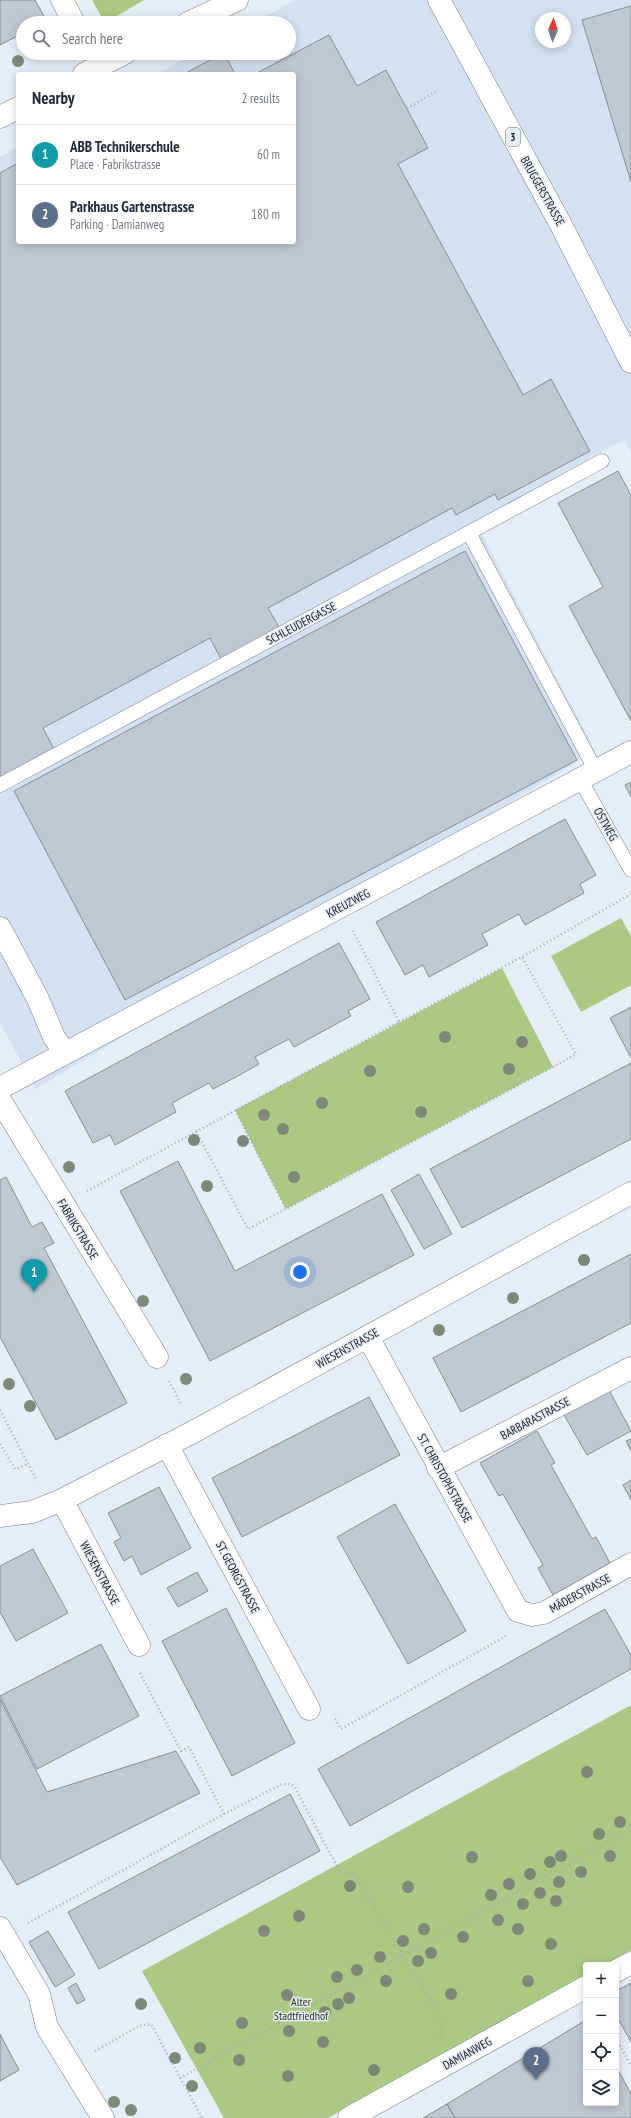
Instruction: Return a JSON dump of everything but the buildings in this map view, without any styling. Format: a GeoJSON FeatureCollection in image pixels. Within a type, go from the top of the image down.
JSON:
{"type":"FeatureCollection","features":[{"type":"Feature","properties":{"kind":"street"},"geometry":{"type":"LineString","coordinates":[[62,0],[70,16]]}},
{"type":"Feature","properties":{"kind":"street"},"geometry":{"type":"LineString","coordinates":[[203,16],[237,0]]}},
{"type":"Feature","properties":{"kind":"street","name":"BRUGGERSTRASSE"},"geometry":{"type":"LineString","coordinates":[[439,0],[562,225],[631,362]]}},
{"type":"Feature","properties":{"kind":"street"},"geometry":{"type":"LineString","coordinates":[[90,65],[105,60]]}},
{"type":"Feature","properties":{"kind":"street"},"geometry":{"type":"LineString","coordinates":[[0,118],[16,109]]}},
{"type":"Feature","properties":{"kind":"street","name":"KREUZWEG"},"geometry":{"type":"LineString","coordinates":[[64,1052],[341,907],[631,752]]}},
{"type":"Feature","properties":{"kind":"street"},"geometry":{"type":"LineString","coordinates":[[0,928],[38,1000],[54,1037],[64,1052],[0,1088]]}},
{"type":"Feature","properties":{"kind":"street","name":"FABRIKSTRASSE"},"geometry":{"type":"LineString","coordinates":[[0,1100],[157,1357]]}},
{"type":"Feature","properties":{"kind":"street","name":"WIESENSTRASSE"},"geometry":{"type":"LineString","coordinates":[[0,1516],[32,1512],[62,1500],[368,1337],[631,1193]]}},
{"type":"Feature","properties":{"kind":"street","name":"ST. CHRISTOPHSTRASSE"},"geometry":{"type":"LineString","coordinates":[[368,1337],[514,1606],[518,1611],[527,1615]]}},
{"type":"Feature","properties":{"kind":"street","name":"BARBARASTRASSE"},"geometry":{"type":"LineString","coordinates":[[438,1468],[631,1368]]}},
{"type":"Feature","properties":{"kind":"street","name":"ST. GEORGSTRASSE"},"geometry":{"type":"LineString","coordinates":[[167,1445],[309,1709]]}},
{"type":"Feature","properties":{"kind":"street","name":"WIESENSTRASSE"},"geometry":{"type":"LineString","coordinates":[[62,1500],[139,1645]]}},
{"type":"Feature","properties":{"kind":"street","name":"MÄDERSTRASSE"},"geometry":{"type":"LineString","coordinates":[[527,1615],[544,1613],[631,1564]]}},
{"type":"Feature","properties":{"kind":"street"},"geometry":{"type":"LineString","coordinates":[[2,1932],[39,1994],[47,2027],[103,2118]]}},
{"type":"Feature","properties":{"kind":"street"},"geometry":{"type":"LineString","coordinates":[[619,1969],[631,1962]]}},
{"type":"Feature","properties":{"kind":"street","name":"DAMIANWEG"},"geometry":{"type":"LineString","coordinates":[[349,2118],[583,1989]]}},
{"type":"Feature","properties":{"kind":"lane","name":"SCHLEUDERGASSE"},"geometry":{"type":"LineString","coordinates":[[0,784],[602,462]]}},
{"type":"Feature","properties":{"kind":"lane","name":"OSTWEG"},"geometry":{"type":"LineString","coordinates":[[469,533],[588,775],[631,870]]}},
{"type":"Feature","properties":{"kind":"path"},"geometry":{"type":"LineString","coordinates":[[407,108],[437,91]]}},
{"type":"Feature","properties":{"kind":"path"},"geometry":{"type":"LineString","coordinates":[[63,1204],[235,1110],[522,957],[631,894]]}},
{"type":"Feature","properties":{"kind":"path"},"geometry":{"type":"LineString","coordinates":[[341,907],[399,1022]]}},
{"type":"Feature","properties":{"kind":"path"},"geometry":{"type":"LineString","coordinates":[[196,1131],[248,1229],[286,1209],[576,1054],[522,957]]}},
{"type":"Feature","properties":{"kind":"path"},"geometry":{"type":"LineString","coordinates":[[235,1110],[286,1209]]}},
{"type":"Feature","properties":{"kind":"path"},"geometry":{"type":"LineString","coordinates":[[172,1387],[179,1400]]}},
{"type":"Feature","properties":{"kind":"path"},"geometry":{"type":"LineString","coordinates":[[0,1410],[38,1482]]}},
{"type":"Feature","properties":{"kind":"path"},"geometry":{"type":"LineString","coordinates":[[0,1444],[15,1469],[28,1464]]}},
{"type":"Feature","properties":{"kind":"path"},"geometry":{"type":"LineString","coordinates":[[328,1721],[334,1718],[341,1729],[526,1624],[527,1615]]}},
{"type":"Feature","properties":{"kind":"path"},"geometry":{"type":"LineString","coordinates":[[139,1645],[128,1651],[181,1751],[189,1746],[224,1814]]}},
{"type":"Feature","properties":{"kind":"path"},"geometry":{"type":"LineString","coordinates":[[2,1932],[282,1784],[291,1784],[294,1786],[340,1872],[354,1874],[439,2015],[442,2026],[439,2043],[449,2063]]}},
{"type":"Feature","properties":{"kind":"path"},"geometry":{"type":"LineString","coordinates":[[180,2078],[631,1829]]}},
{"type":"Feature","properties":{"kind":"path"},"geometry":{"type":"LineString","coordinates":[[70,2066],[139,2026],[151,2024],[202,2118]]}},
{"type":"Feature","properties":{"kind":"path"},"geometry":{"type":"LineString","coordinates":[[619,2044],[631,2066]]}},
{"type":"Feature","properties":{"kind":"shaded area"},"geometry":{"type":"Polygon","coordinates":[[[296,0],[631,0],[631,452],[624,440],[475,521],[595,751],[36,1089],[0,1023],[0,157],[16,148],[16,244],[296,244],[296,72],[160,72],[183,60],[296,60],[296,16],[266,16],[296,0]]]}},
{"type":"Feature","properties":{"kind":"green space"},"geometry":{"type":"Polygon","coordinates":[[[92,0],[144,0],[117,16],[101,16],[92,0]]]}},
{"type":"Feature","properties":{"kind":"green space"},"geometry":{"type":"Polygon","coordinates":[[[621,918],[631,936],[631,985],[581,1012],[551,956],[621,918]]]}},
{"type":"Feature","properties":{"kind":"green space"},"geometry":{"type":"Polygon","coordinates":[[[502,968],[553,1067],[286,1209],[235,1110],[502,968]]]}},
{"type":"Feature","properties":{"kind":"green space","name":"Alter Stadtfriedhof"},"geometry":{"type":"Polygon","coordinates":[[[631,1705],[631,1950],[609,1962],[583,1962],[583,1977],[328,2118],[224,2118],[142,1971],[631,1705]]]}},
{"type":"Feature","properties":{"kind":"place","name":"ABB Technikerschule"},"geometry":{"type":"Point","coordinates":[34,1292]}},
{"type":"Feature","properties":{"kind":"place","name":"Parkhaus Gartenstrasse"},"geometry":{"type":"Point","coordinates":[536,2080]}}]}
